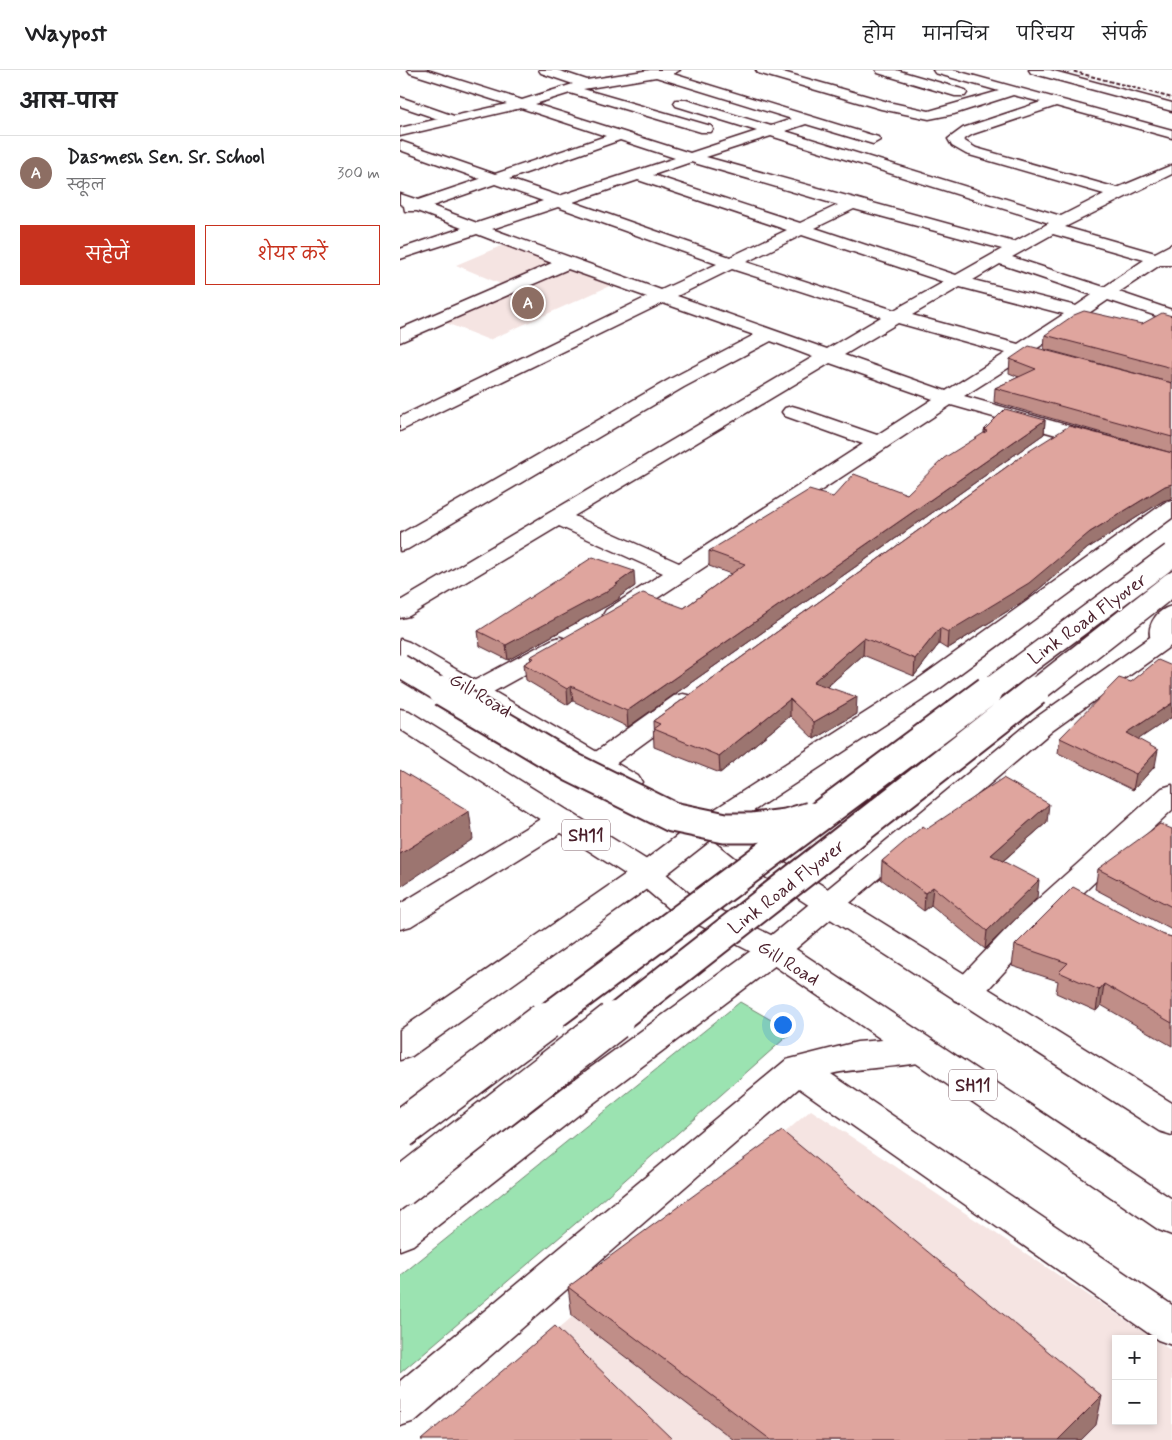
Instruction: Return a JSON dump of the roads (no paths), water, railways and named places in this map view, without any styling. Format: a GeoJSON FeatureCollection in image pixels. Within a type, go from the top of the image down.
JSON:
{"type":"FeatureCollection","features":[{"type":"Feature","properties":{"kind":"street"},"geometry":{"type":"LineString","coordinates":[[414,70],[618,136],[852,204],[1007,253],[1104,293],[1172,316]]}},
{"type":"Feature","properties":{"kind":"street"},"geometry":{"type":"LineString","coordinates":[[544,70],[586,84]]}},
{"type":"Feature","properties":{"kind":"street"},"geometry":{"type":"LineString","coordinates":[[762,70],[919,114],[938,114],[1011,91]]}},
{"type":"Feature","properties":{"kind":"street"},"geometry":{"type":"LineString","coordinates":[[882,70],[982,100]]}},
{"type":"Feature","properties":{"kind":"street"},"geometry":{"type":"LineString","coordinates":[[939,70],[1052,103],[1172,134]]}},
{"type":"Feature","properties":{"kind":"street"},"geometry":{"type":"LineString","coordinates":[[1035,70],[1172,107]]}},
{"type":"Feature","properties":{"kind":"street"},"geometry":{"type":"LineString","coordinates":[[400,132],[519,105],[586,84],[668,71],[873,140]]}},
{"type":"Feature","properties":{"kind":"street"},"geometry":{"type":"LineString","coordinates":[[568,89],[744,140]]}},
{"type":"Feature","properties":{"kind":"street"},"geometry":{"type":"LineString","coordinates":[[400,101],[454,120]]}},
{"type":"Feature","properties":{"kind":"street"},"geometry":{"type":"LineString","coordinates":[[681,103],[773,130],[1057,225],[1166,257]]}},
{"type":"Feature","properties":{"kind":"street"},"geometry":{"type":"LineString","coordinates":[[1052,103],[968,131],[955,139],[956,142],[971,151],[1116,193]]}},
{"type":"Feature","properties":{"kind":"street"},"geometry":{"type":"LineString","coordinates":[[400,254],[807,119]]}},
{"type":"Feature","properties":{"kind":"street"},"geometry":{"type":"LineString","coordinates":[[400,212],[618,136]]}},
{"type":"Feature","properties":{"kind":"street"},"geometry":{"type":"LineString","coordinates":[[400,145],[731,263],[896,316],[1050,359]]}},
{"type":"Feature","properties":{"kind":"street"},"geometry":{"type":"LineString","coordinates":[[400,611],[896,316],[1116,193],[1172,169]]}},
{"type":"Feature","properties":{"kind":"street"},"geometry":{"type":"LineString","coordinates":[[638,175],[799,230],[958,281],[1078,312]]}},
{"type":"Feature","properties":{"kind":"street"},"geometry":{"type":"LineString","coordinates":[[400,199],[663,297],[948,398],[1172,462]]}},
{"type":"Feature","properties":{"kind":"street"},"geometry":{"type":"LineString","coordinates":[[400,425],[852,204]]}},
{"type":"Feature","properties":{"kind":"street"},"geometry":{"type":"LineString","coordinates":[[601,622],[1021,351],[1104,293],[1166,257]]}},
{"type":"Feature","properties":{"kind":"street"},"geometry":{"type":"LineString","coordinates":[[400,336],[567,262]]}},
{"type":"Feature","properties":{"kind":"street"},"geometry":{"type":"LineString","coordinates":[[400,544],[677,382],[769,335]]}},
{"type":"Feature","properties":{"kind":"street"},"geometry":{"type":"LineString","coordinates":[[792,412],[880,443]]}},
{"type":"Feature","properties":{"kind":"street"},"geometry":{"type":"LineString","coordinates":[[1041,447],[1065,431]]}},
{"type":"Feature","properties":{"kind":"street"},"geometry":{"type":"LineString","coordinates":[[400,1048],[647,874],[708,827],[930,683],[1172,508]]}},
{"type":"Feature","properties":{"kind":"street"},"geometry":{"type":"LineString","coordinates":[[558,517],[680,572]]}},
{"type":"Feature","properties":{"kind":"street","name":"Link Road Flyover"},"geometry":{"type":"LineString","coordinates":[[400,1130],[822,813],[1172,555]]}},
{"type":"Feature","properties":{"kind":"street","name":"Link Road Flyover"},"geometry":{"type":"LineString","coordinates":[[400,1188],[1172,584]]}},
{"type":"Feature","properties":{"kind":"street"},"geometry":{"type":"LineString","coordinates":[[400,1234],[580,1095],[774,950],[1043,725],[1168,636],[1164,621],[1172,613]]}},
{"type":"Feature","properties":{"kind":"street"},"geometry":{"type":"LineString","coordinates":[[475,691],[576,636]]}},
{"type":"Feature","properties":{"kind":"street","name":"Gill Road"},"geometry":{"type":"LineString","coordinates":[[400,647],[597,764],[708,827],[724,833],[749,853],[1172,1121]]}},
{"type":"Feature","properties":{"kind":"street"},"geometry":{"type":"LineString","coordinates":[[400,666],[573,768],[672,817],[725,828],[753,828],[786,824],[822,813]]}},
{"type":"Feature","properties":{"kind":"street"},"geometry":{"type":"LineString","coordinates":[[597,764],[700,690]]}},
{"type":"Feature","properties":{"kind":"street","name":"Gill Road"},"geometry":{"type":"LineString","coordinates":[[400,716],[647,874],[680,903],[774,950],[1172,1219]]}},
{"type":"Feature","properties":{"kind":"street"},"geometry":{"type":"LineString","coordinates":[[966,992],[1028,926],[1172,794]]}},
{"type":"Feature","properties":{"kind":"street"},"geometry":{"type":"LineString","coordinates":[[400,918],[562,819]]}},
{"type":"Feature","properties":{"kind":"street"},"geometry":{"type":"LineString","coordinates":[[1068,890],[1094,905]]}},
{"type":"Feature","properties":{"kind":"street"},"geometry":{"type":"LineString","coordinates":[[400,1407],[798,1069],[857,1055],[921,1050]]}},
{"type":"Feature","properties":{"kind":"street"},"geometry":{"type":"LineString","coordinates":[[798,1069],[1172,1327]]}},
{"type":"Feature","properties":{"kind":"railway"},"geometry":{"type":"LineString","coordinates":[[1068,70],[1172,98]]}},
{"type":"Feature","properties":{"kind":"place","name":"Dasmesh Sen. Sr. School"},"geometry":{"type":"Point","coordinates":[528,303]}}]}
